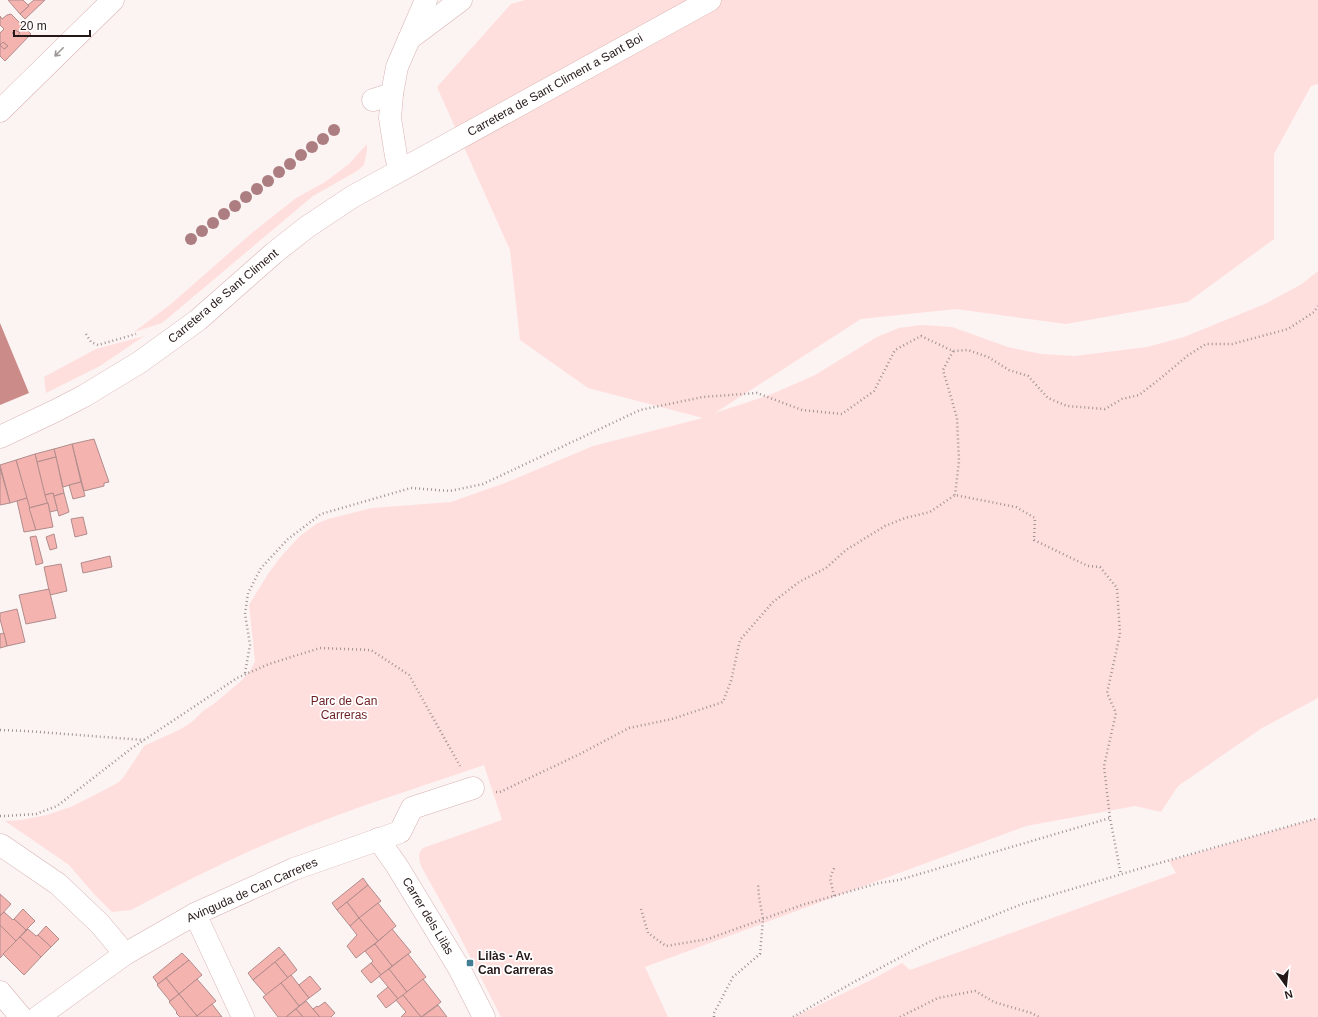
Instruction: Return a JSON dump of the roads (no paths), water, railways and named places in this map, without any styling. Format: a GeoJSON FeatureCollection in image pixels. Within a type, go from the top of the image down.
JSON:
{"type":"FeatureCollection","features":[{"type":"Feature","properties":{"kind":"street"},"geometry":{"type":"LineString","coordinates":[[0,111],[112,0]]}},
{"type":"Feature","properties":{"kind":"street"},"geometry":{"type":"LineString","coordinates":[[400,170],[396,156],[390,118],[383,97],[426,0]]}},
{"type":"Feature","properties":{"kind":"street"},"geometry":{"type":"LineString","coordinates":[[408,40],[462,0]]}},
{"type":"Feature","properties":{"kind":"street","name":"Carretera de Sant Climent a Sant Boi"},"geometry":{"type":"LineString","coordinates":[[400,170],[710,0]]}},
{"type":"Feature","properties":{"kind":"street","name":"Carretera de Sant Climent"},"geometry":{"type":"LineString","coordinates":[[0,436],[84,396],[140,362],[198,320],[274,253],[307,227],[352,197],[400,170]]}},
{"type":"Feature","properties":{"kind":"street","name":"Avinguda de Can Carreres"},"geometry":{"type":"LineString","coordinates":[[38,1017],[125,954],[195,914],[294,870],[400,832],[412,808],[473,788]]}},
{"type":"Feature","properties":{"kind":"street","name":"Carrer dels Lilàs"},"geometry":{"type":"LineString","coordinates":[[378,839],[397,866],[459,968],[484,1017]]}},
{"type":"Feature","properties":{"kind":"street"},"geometry":{"type":"LineString","coordinates":[[0,845],[58,884],[100,924],[125,954]]}},
{"type":"Feature","properties":{"kind":"street"},"geometry":{"type":"LineString","coordinates":[[195,914],[243,1017]]}},
{"type":"Feature","properties":{"kind":"street"},"geometry":{"type":"LineString","coordinates":[[0,992],[21,1017]]}},
{"type":"Feature","properties":{"kind":"place","name":"Lilàs - Av. Can Carreras"},"geometry":{"type":"Point","coordinates":[470,963]}},
{"type":"Feature","properties":{"kind":"park label","name":"Parc de Can Carreras"},"geometry":{"type":"Point","coordinates":[344,708]}}]}
